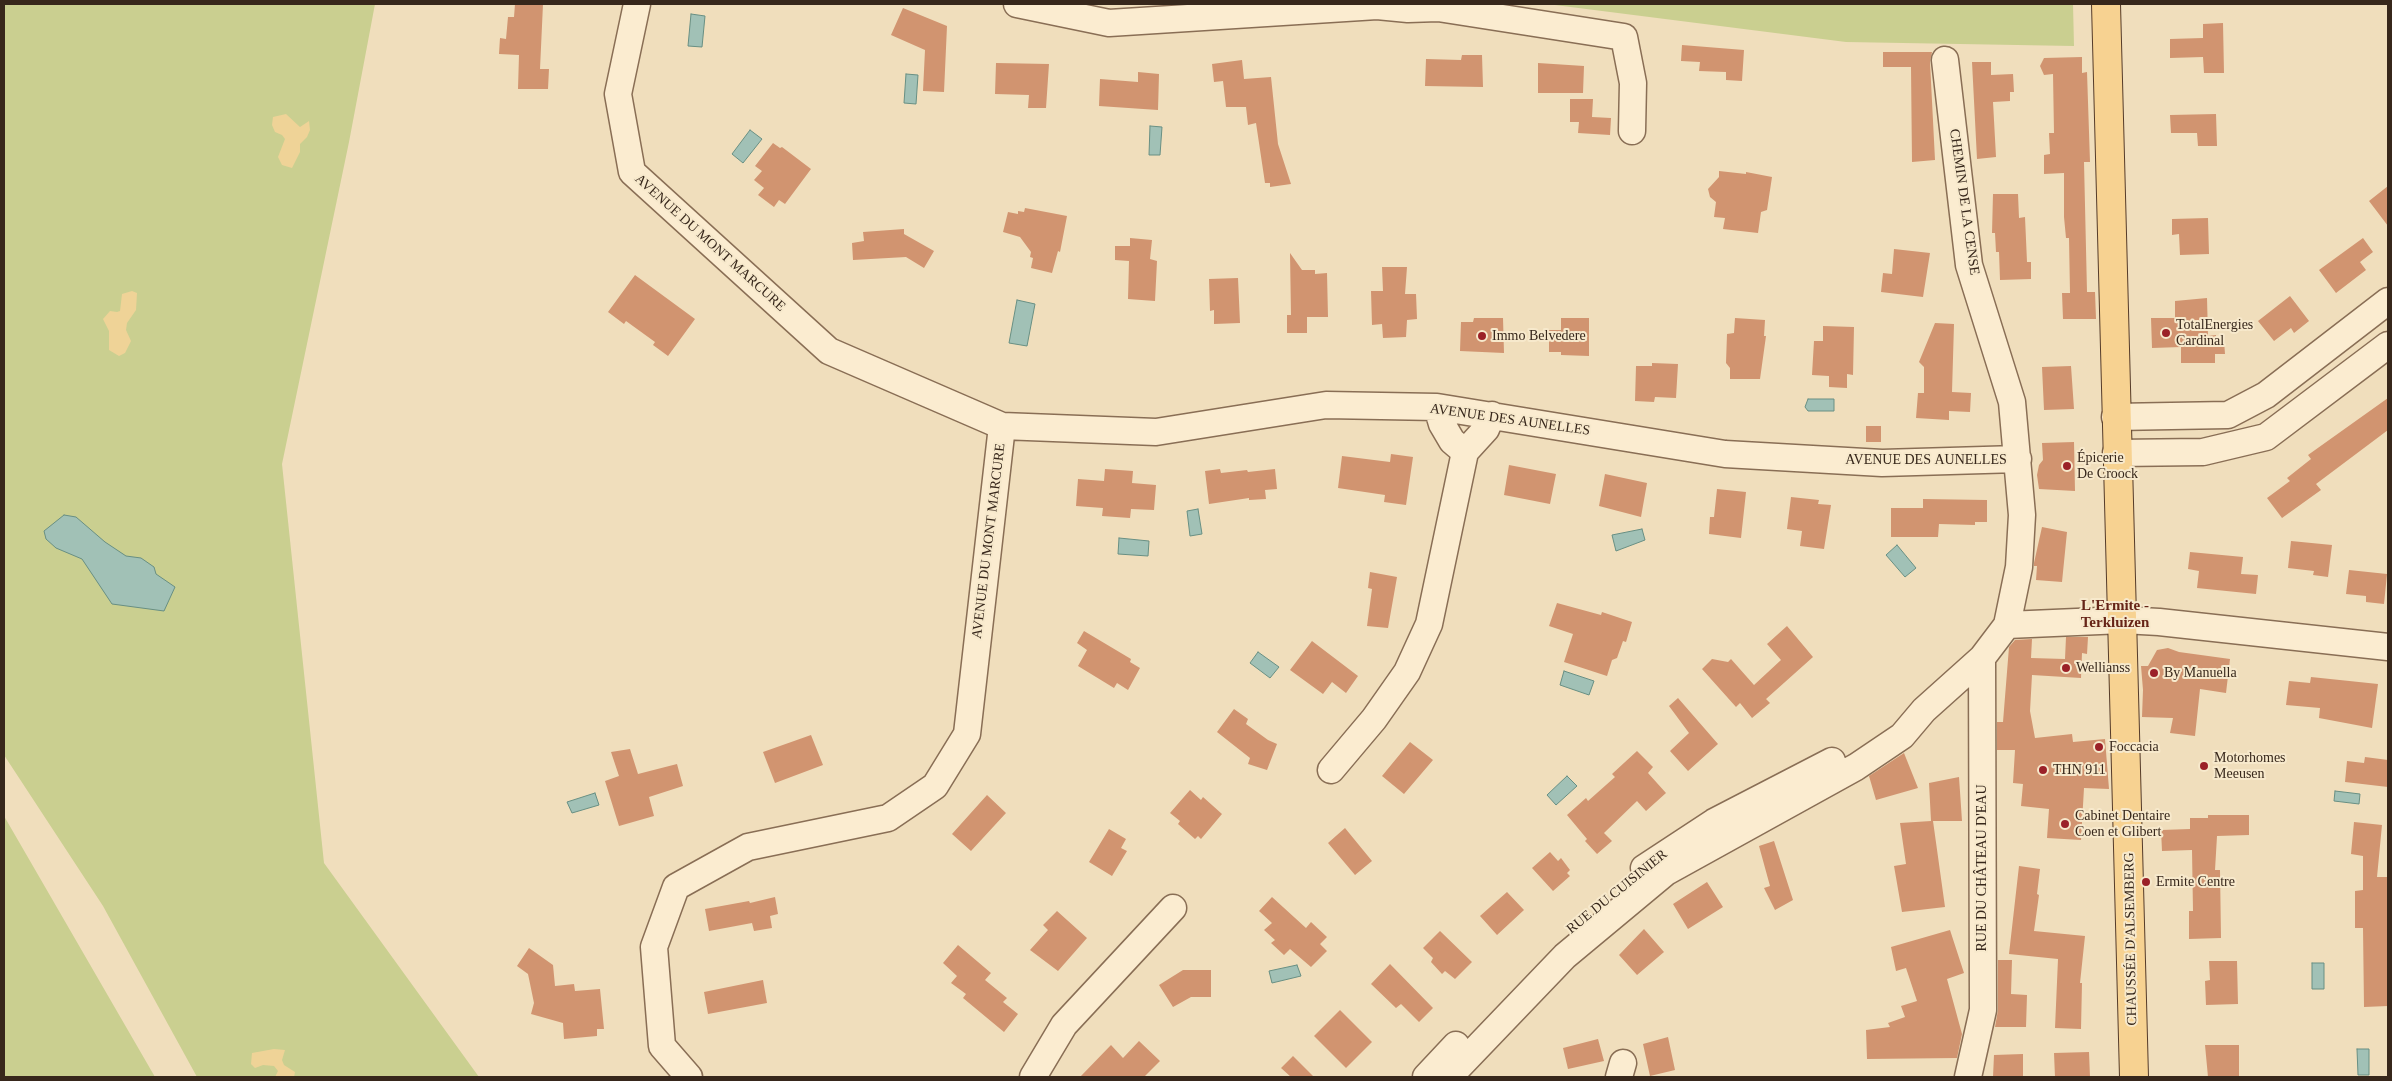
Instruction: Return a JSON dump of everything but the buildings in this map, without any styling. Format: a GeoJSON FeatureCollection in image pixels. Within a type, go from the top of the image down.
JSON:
{"type":"FeatureCollection","features":[{"type":"Feature","properties":{"kind":"main road","name":"CHAUSSÉE D'ALSEMBERG"},"geometry":{"type":"LineString","coordinates":[[2106,4],[2115,418],[2123,620],[2134,1077]]}},
{"type":"Feature","properties":{"kind":"street","name":"AVENUE DU MONT MARCURE"},"geometry":{"type":"LineString","coordinates":[[636,4],[618,94],[632,172],[829,351],[1002,426],[966,734],[936,786],[888,818],[748,847],[676,887],[654,946],[662,1046],[689,1077]]}},
{"type":"Feature","properties":{"kind":"street"},"geometry":{"type":"LineString","coordinates":[[1017,4],[1109,24],[1378,5],[1408,9],[1437,6],[1624,37],[1633,83],[1632,131]]}},
{"type":"Feature","properties":{"kind":"street","name":"CHEMIN DE LA CENSE"},"geometry":{"type":"LineString","coordinates":[[1945,60],[1969,265],[2012,402],[2022,515],[2019,567],[2007,625]]}},
{"type":"Feature","properties":{"kind":"street"},"geometry":{"type":"LineString","coordinates":[[2115,418],[2228,415],[2266,395],[2388,301]]}},
{"type":"Feature","properties":{"kind":"street"},"geometry":{"type":"LineString","coordinates":[[2116,453],[2203,452],[2266,437],[2388,345]]}},
{"type":"Feature","properties":{"kind":"street","name":"AVENUE DES AUNELLES"},"geometry":{"type":"LineString","coordinates":[[1002,426],[1156,432],[1326,404],[1438,408],[1492,415],[1725,454],[1882,463],[2018,460]]}},
{"type":"Feature","properties":{"kind":"street"},"geometry":{"type":"LineString","coordinates":[[1438,408],[1442,424],[1452,441],[1464,452]]}},
{"type":"Feature","properties":{"kind":"street"},"geometry":{"type":"LineString","coordinates":[[1331,770],[1374,718],[1407,672],[1429,624],[1464,452],[1486,429],[1492,415]]}},
{"type":"Feature","properties":{"kind":"street"},"geometry":{"type":"LineString","coordinates":[[2007,625],[2123,620],[2388,647]]}},
{"type":"Feature","properties":{"kind":"street","name":"RUE DU CUISINIER"},"geometry":{"type":"LineString","coordinates":[[1449,1077],[1565,956],[1666,872],[1856,768],[1902,736],[1924,710],[1982,658],[2007,625]]}},
{"type":"Feature","properties":{"kind":"street","name":"RUE DU CHÂTEAU D'EAU"},"geometry":{"type":"LineString","coordinates":[[1968,1077],[1983,1010],[1982,658]]}},
{"type":"Feature","properties":{"kind":"street","name":"RUE DU CUISINIER"},"geometry":{"type":"LineString","coordinates":[[1426,1077],[1554,942],[1656,858],[1714,822],[1846,754],[1892,723],[1924,710]]}},
{"type":"Feature","properties":{"kind":"street"},"geometry":{"type":"LineString","coordinates":[[1033,1077],[1064,1025],[1173,908]]}},
{"type":"Feature","properties":{"kind":"green space"},"geometry":{"type":"Polygon","coordinates":[[[4,4],[375,4],[349,142],[282,464],[324,863],[479,1077],[197,1077],[103,906],[4,755],[4,4]]]}},
{"type":"Feature","properties":{"kind":"green space"},"geometry":{"type":"Polygon","coordinates":[[[1547,4],[2073,4],[2074,46],[1846,42],[1547,4]]]}},
{"type":"Feature","properties":{"kind":"green space"},"geometry":{"type":"Polygon","coordinates":[[[4,816],[155,1077],[4,1077],[4,816]]]}},
{"type":"Feature","properties":{"kind":"sand"},"geometry":{"type":"Polygon","coordinates":[[[286,114],[300,127],[309,121],[310,130],[307,137],[300,144],[300,152],[292,168],[282,165],[278,157],[285,139],[282,135],[275,132],[272,125],[273,117],[286,114]]]}},
{"type":"Feature","properties":{"kind":"sand"},"geometry":{"type":"Polygon","coordinates":[[[132,291],[137,293],[136,310],[127,323],[126,330],[131,341],[125,353],[119,356],[109,350],[109,331],[103,319],[110,311],[120,311],[122,294],[132,291]]]}},
{"type":"Feature","properties":{"kind":"sand"},"geometry":{"type":"Polygon","coordinates":[[[274,1049],[285,1050],[282,1060],[284,1065],[295,1072],[294,1077],[275,1077],[278,1071],[274,1066],[263,1065],[255,1068],[251,1064],[252,1053],[274,1049]]]}},
{"type":"Feature","properties":{"kind":"water"},"geometry":{"type":"Polygon","coordinates":[[[691,14],[705,16],[702,47],[688,46],[691,14]]]}},
{"type":"Feature","properties":{"kind":"water"},"geometry":{"type":"Polygon","coordinates":[[[906,74],[918,75],[916,104],[904,103],[906,74]]]}},
{"type":"Feature","properties":{"kind":"water"},"geometry":{"type":"Polygon","coordinates":[[[1150,126],[1162,127],[1160,155],[1149,155],[1150,126]]]}},
{"type":"Feature","properties":{"kind":"water"},"geometry":{"type":"Polygon","coordinates":[[[750,130],[762,139],[743,163],[732,154],[750,130]]]}},
{"type":"Feature","properties":{"kind":"water"},"geometry":{"type":"Polygon","coordinates":[[[1017,300],[1035,304],[1027,346],[1009,343],[1017,300]]]}},
{"type":"Feature","properties":{"kind":"water"},"geometry":{"type":"Polygon","coordinates":[[[1808,399],[1834,399],[1834,411],[1808,411],[1805,407],[1808,399]]]}},
{"type":"Feature","properties":{"kind":"water"},"geometry":{"type":"Polygon","coordinates":[[[1198,509],[1202,534],[1190,536],[1187,511],[1198,509]]]}},
{"type":"Feature","properties":{"kind":"water"},"geometry":{"type":"Polygon","coordinates":[[[64,515],[76,517],[105,542],[126,556],[141,558],[154,567],[156,574],[175,587],[164,611],[112,604],[82,559],[56,548],[46,539],[44,531],[64,515]]]}},
{"type":"Feature","properties":{"kind":"water"},"geometry":{"type":"Polygon","coordinates":[[[1642,529],[1645,540],[1616,551],[1612,535],[1642,529]]]}},
{"type":"Feature","properties":{"kind":"water"},"geometry":{"type":"Polygon","coordinates":[[[1119,538],[1149,541],[1148,556],[1118,554],[1119,538]]]}},
{"type":"Feature","properties":{"kind":"water"},"geometry":{"type":"Polygon","coordinates":[[[1897,545],[1916,568],[1905,577],[1886,555],[1897,545]]]}},
{"type":"Feature","properties":{"kind":"water"},"geometry":{"type":"Polygon","coordinates":[[[1258,652],[1279,667],[1270,678],[1250,663],[1258,652]]]}},
{"type":"Feature","properties":{"kind":"water"},"geometry":{"type":"Polygon","coordinates":[[[1564,671],[1594,681],[1589,695],[1560,685],[1564,671]]]}},
{"type":"Feature","properties":{"kind":"water"},"geometry":{"type":"Polygon","coordinates":[[[1567,776],[1577,786],[1556,805],[1547,795],[1567,776]]]}},
{"type":"Feature","properties":{"kind":"water"},"geometry":{"type":"Polygon","coordinates":[[[2335,791],[2360,794],[2359,804],[2334,801],[2335,791]]]}},
{"type":"Feature","properties":{"kind":"water"},"geometry":{"type":"Polygon","coordinates":[[[595,793],[599,805],[572,813],[567,802],[595,793]]]}},
{"type":"Feature","properties":{"kind":"water"},"geometry":{"type":"Polygon","coordinates":[[[2312,963],[2324,963],[2324,989],[2312,989],[2312,963]]]}},
{"type":"Feature","properties":{"kind":"water"},"geometry":{"type":"Polygon","coordinates":[[[1297,965],[1301,976],[1272,983],[1269,971],[1297,965]]]}},
{"type":"Feature","properties":{"kind":"water"},"geometry":{"type":"Polygon","coordinates":[[[2357,1049],[2369,1049],[2369,1075],[2358,1075],[2357,1049]]]}},
{"type":"Feature","properties":{"kind":"place","name":"TotalEnergies Cardinal"},"geometry":{"type":"Point","coordinates":[2166,333]}},
{"type":"Feature","properties":{"kind":"place","name":"Immo Belvedere"},"geometry":{"type":"Point","coordinates":[1482,336]}},
{"type":"Feature","properties":{"kind":"place","name":"Épicerie De Croock"},"geometry":{"type":"Point","coordinates":[2067,466]}},
{"type":"Feature","properties":{"kind":"place","name":"Wellianss"},"geometry":{"type":"Point","coordinates":[2066,668]}},
{"type":"Feature","properties":{"kind":"place","name":"By Manuella"},"geometry":{"type":"Point","coordinates":[2154,673]}},
{"type":"Feature","properties":{"kind":"place","name":"Foccacia"},"geometry":{"type":"Point","coordinates":[2099,747]}},
{"type":"Feature","properties":{"kind":"place","name":"Motorhomes Meeusen"},"geometry":{"type":"Point","coordinates":[2204,766]}},
{"type":"Feature","properties":{"kind":"place","name":"THN 911"},"geometry":{"type":"Point","coordinates":[2043,770]}},
{"type":"Feature","properties":{"kind":"place","name":"Cabinet Dentaire Coen et Glibert"},"geometry":{"type":"Point","coordinates":[2065,824]}},
{"type":"Feature","properties":{"kind":"place","name":"Ermite Centre"},"geometry":{"type":"Point","coordinates":[2146,882]}},
{"type":"Feature","properties":{"kind":"district","name":"L'Ermite - Terkluizen"},"geometry":{"type":"Point","coordinates":[2115,614]}}]}
